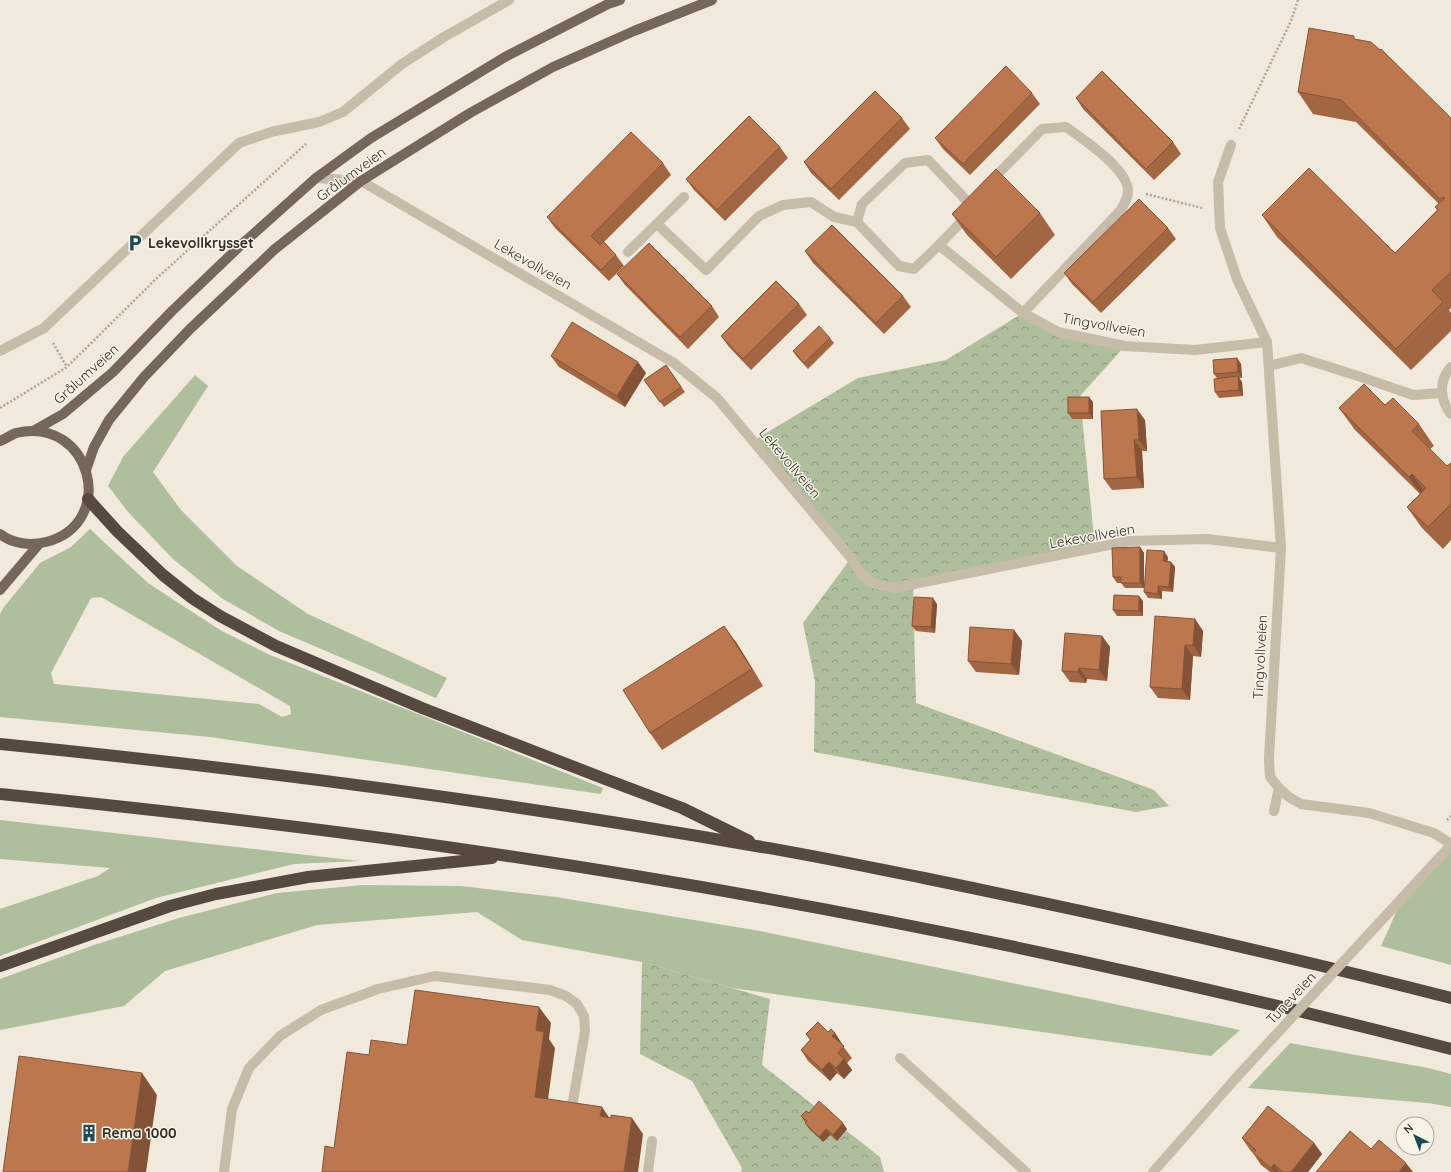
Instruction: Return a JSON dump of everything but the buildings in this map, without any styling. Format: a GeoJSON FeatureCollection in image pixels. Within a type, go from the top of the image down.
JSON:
{"type":"FeatureCollection","features":[{"type":"Feature","properties":{"kind":"highway"},"geometry":{"type":"LineString","coordinates":[[88,500],[116,531],[163,575],[192,598],[220,616],[276,646],[422,708],[682,808],[761,846]]}},
{"type":"Feature","properties":{"kind":"highway"},"geometry":{"type":"LineString","coordinates":[[0,744],[129,757],[419,792],[761,846],[1045,902],[1348,972],[1451,998]]}},
{"type":"Feature","properties":{"kind":"highway"},"geometry":{"type":"LineString","coordinates":[[0,794],[409,841],[512,856],[750,896],[1030,950],[1317,1015],[1451,1049]]}},
{"type":"Feature","properties":{"kind":"highway"},"geometry":{"type":"LineString","coordinates":[[0,966],[162,909],[216,894],[308,877],[512,856]]}},
{"type":"Feature","properties":{"kind":"main road","name":"Grålumveien"},"geometry":{"type":"LineString","coordinates":[[33,431],[63,414],[112,372],[172,311],[241,245],[316,178],[371,138],[505,57],[608,4],[620,0]]}},
{"type":"Feature","properties":{"kind":"main road","name":"Grålumveien"},"geometry":{"type":"LineString","coordinates":[[86,470],[94,447],[109,420],[144,377],[190,330],[275,249],[361,181],[470,113],[553,67],[634,31],[712,0]]}},
{"type":"Feature","properties":{"kind":"main road"},"geometry":{"type":"LineString","coordinates":[[0,441],[15,434],[33,431],[50,434],[66,442],[78,454],[86,470],[89,484],[88,500],[80,518],[67,533],[54,540],[39,544],[22,544],[5,538],[0,534]]}},
{"type":"Feature","properties":{"kind":"main road"},"geometry":{"type":"LineString","coordinates":[[0,590],[39,544]]}},
{"type":"Feature","properties":{"kind":"street"},"geometry":{"type":"LineString","coordinates":[[0,351],[44,328],[239,143],[271,132],[319,122],[343,112],[402,64],[444,37],[509,0]]}},
{"type":"Feature","properties":{"kind":"street"},"geometry":{"type":"LineString","coordinates":[[985,187],[1042,129],[1066,127],[1105,156],[1124,179],[1128,190],[1127,200],[1120,211],[1023,313]]}},
{"type":"Feature","properties":{"kind":"street","name":"Tingvollveien"},"geometry":{"type":"LineString","coordinates":[[1231,145],[1218,182],[1220,228],[1237,279],[1267,342],[1269,366],[1280,548],[1269,758],[1270,777],[1279,788],[1301,804],[1369,813],[1434,833],[1451,844]]}},
{"type":"Feature","properties":{"kind":"street"},"geometry":{"type":"LineString","coordinates":[[657,224],[706,270],[759,216],[783,205],[811,202],[834,217],[856,222],[899,266],[914,269],[964,219],[972,201],[928,160],[905,163],[862,204],[856,222]]}},
{"type":"Feature","properties":{"kind":"street","name":"Lekevollveien"},"geometry":{"type":"LineString","coordinates":[[316,178],[361,181],[674,362],[717,398],[851,558],[860,573],[877,585],[894,588],[1129,541],[1206,539],[1280,548]]}},
{"type":"Feature","properties":{"kind":"street"},"geometry":{"type":"LineString","coordinates":[[628,252],[684,197]]}},
{"type":"Feature","properties":{"kind":"street","name":"Tingvollveien"},"geometry":{"type":"LineString","coordinates":[[939,245],[1023,313],[1058,332],[1125,346],[1195,350],[1267,342]]}},
{"type":"Feature","properties":{"kind":"street"},"geometry":{"type":"LineString","coordinates":[[1269,366],[1301,358],[1413,395],[1441,393]]}},
{"type":"Feature","properties":{"kind":"street"},"geometry":{"type":"LineString","coordinates":[[1451,367],[1447,371],[1442,382],[1441,393],[1444,404],[1451,414]]}},
{"type":"Feature","properties":{"kind":"street"},"geometry":{"type":"LineString","coordinates":[[1274,811],[1279,788]]}},
{"type":"Feature","properties":{"kind":"street","name":"Tuneveien"},"geometry":{"type":"LineString","coordinates":[[1153,1172],[1236,1078],[1451,844]]}},
{"type":"Feature","properties":{"kind":"street"},"geometry":{"type":"LineString","coordinates":[[224,1172],[232,1109],[249,1068],[280,1036],[321,1010],[378,989],[435,976],[550,990],[566,996],[577,1004],[584,1016],[586,1031],[573,1101]]}},
{"type":"Feature","properties":{"kind":"street"},"geometry":{"type":"LineString","coordinates":[[900,1058],[1026,1172]]}},
{"type":"Feature","properties":{"kind":"street"},"geometry":{"type":"LineString","coordinates":[[648,1172],[652,1141]]}},
{"type":"Feature","properties":{"kind":"path"},"geometry":{"type":"LineString","coordinates":[[1231,145],[1257,88],[1291,21],[1298,0]]}},
{"type":"Feature","properties":{"kind":"path"},"geometry":{"type":"LineString","coordinates":[[0,408],[67,367],[158,277],[310,141]]}},
{"type":"Feature","properties":{"kind":"path"},"geometry":{"type":"LineString","coordinates":[[1128,190],[1219,212]]}},
{"type":"Feature","properties":{"kind":"path"},"geometry":{"type":"LineString","coordinates":[[44,328],[67,367]]}},
{"type":"Feature","properties":{"kind":"green space"},"geometry":{"type":"Polygon","coordinates":[[[1023,313],[1058,332],[1125,346],[1080,396],[1095,548],[913,584],[916,703],[1154,790],[1169,806],[1136,812],[814,752],[815,681],[803,623],[851,558],[753,441],[858,378],[946,360],[1023,313]]]}},
{"type":"Feature","properties":{"kind":"green space"},"geometry":{"type":"Polygon","coordinates":[[[195,375],[208,386],[153,472],[181,510],[237,566],[308,614],[447,678],[436,698],[279,631],[223,599],[173,559],[129,513],[108,486],[123,457],[195,375]]]}},
{"type":"Feature","properties":{"kind":"green space"},"geometry":{"type":"Polygon","coordinates":[[[90,529],[148,583],[220,630],[270,655],[603,788],[601,794],[210,737],[0,717],[0,614],[40,563],[71,547],[90,529]],[[101,597],[91,598],[51,673],[54,684],[259,704],[282,717],[291,714],[290,706],[101,597]]]}},
{"type":"Feature","properties":{"kind":"green space"},"geometry":{"type":"Polygon","coordinates":[[[0,820],[359,861],[294,864],[156,898],[0,956],[0,909],[98,876],[110,868],[0,859],[0,820]]]}},
{"type":"Feature","properties":{"kind":"green space"},"geometry":{"type":"Polygon","coordinates":[[[1451,845],[1451,965],[1381,946],[1403,897],[1451,845]]]}},
{"type":"Feature","properties":{"kind":"green space"},"geometry":{"type":"Polygon","coordinates":[[[363,885],[460,886],[556,897],[760,931],[1240,1030],[1211,1056],[732,988],[642,962],[522,940],[477,912],[317,925],[165,971],[124,1006],[0,1030],[0,979],[94,945],[179,918],[277,893],[363,885]]]}},
{"type":"Feature","properties":{"kind":"green space"},"geometry":{"type":"Polygon","coordinates":[[[642,962],[770,999],[762,1065],[880,1157],[884,1172],[741,1172],[742,1168],[692,1081],[640,1054],[642,962]]]}},
{"type":"Feature","properties":{"kind":"green space"},"geometry":{"type":"Polygon","coordinates":[[[1290,1043],[1428,1068],[1451,1074],[1451,1107],[1428,1103],[1248,1088],[1290,1043]]]}},
{"type":"Feature","properties":{"kind":"place","name":"Lekevollkrysset"},"geometry":{"type":"Point","coordinates":[135,243]}},
{"type":"Feature","properties":{"kind":"place","name":"Rema 1000"},"geometry":{"type":"Point","coordinates":[89,1133]}}]}
